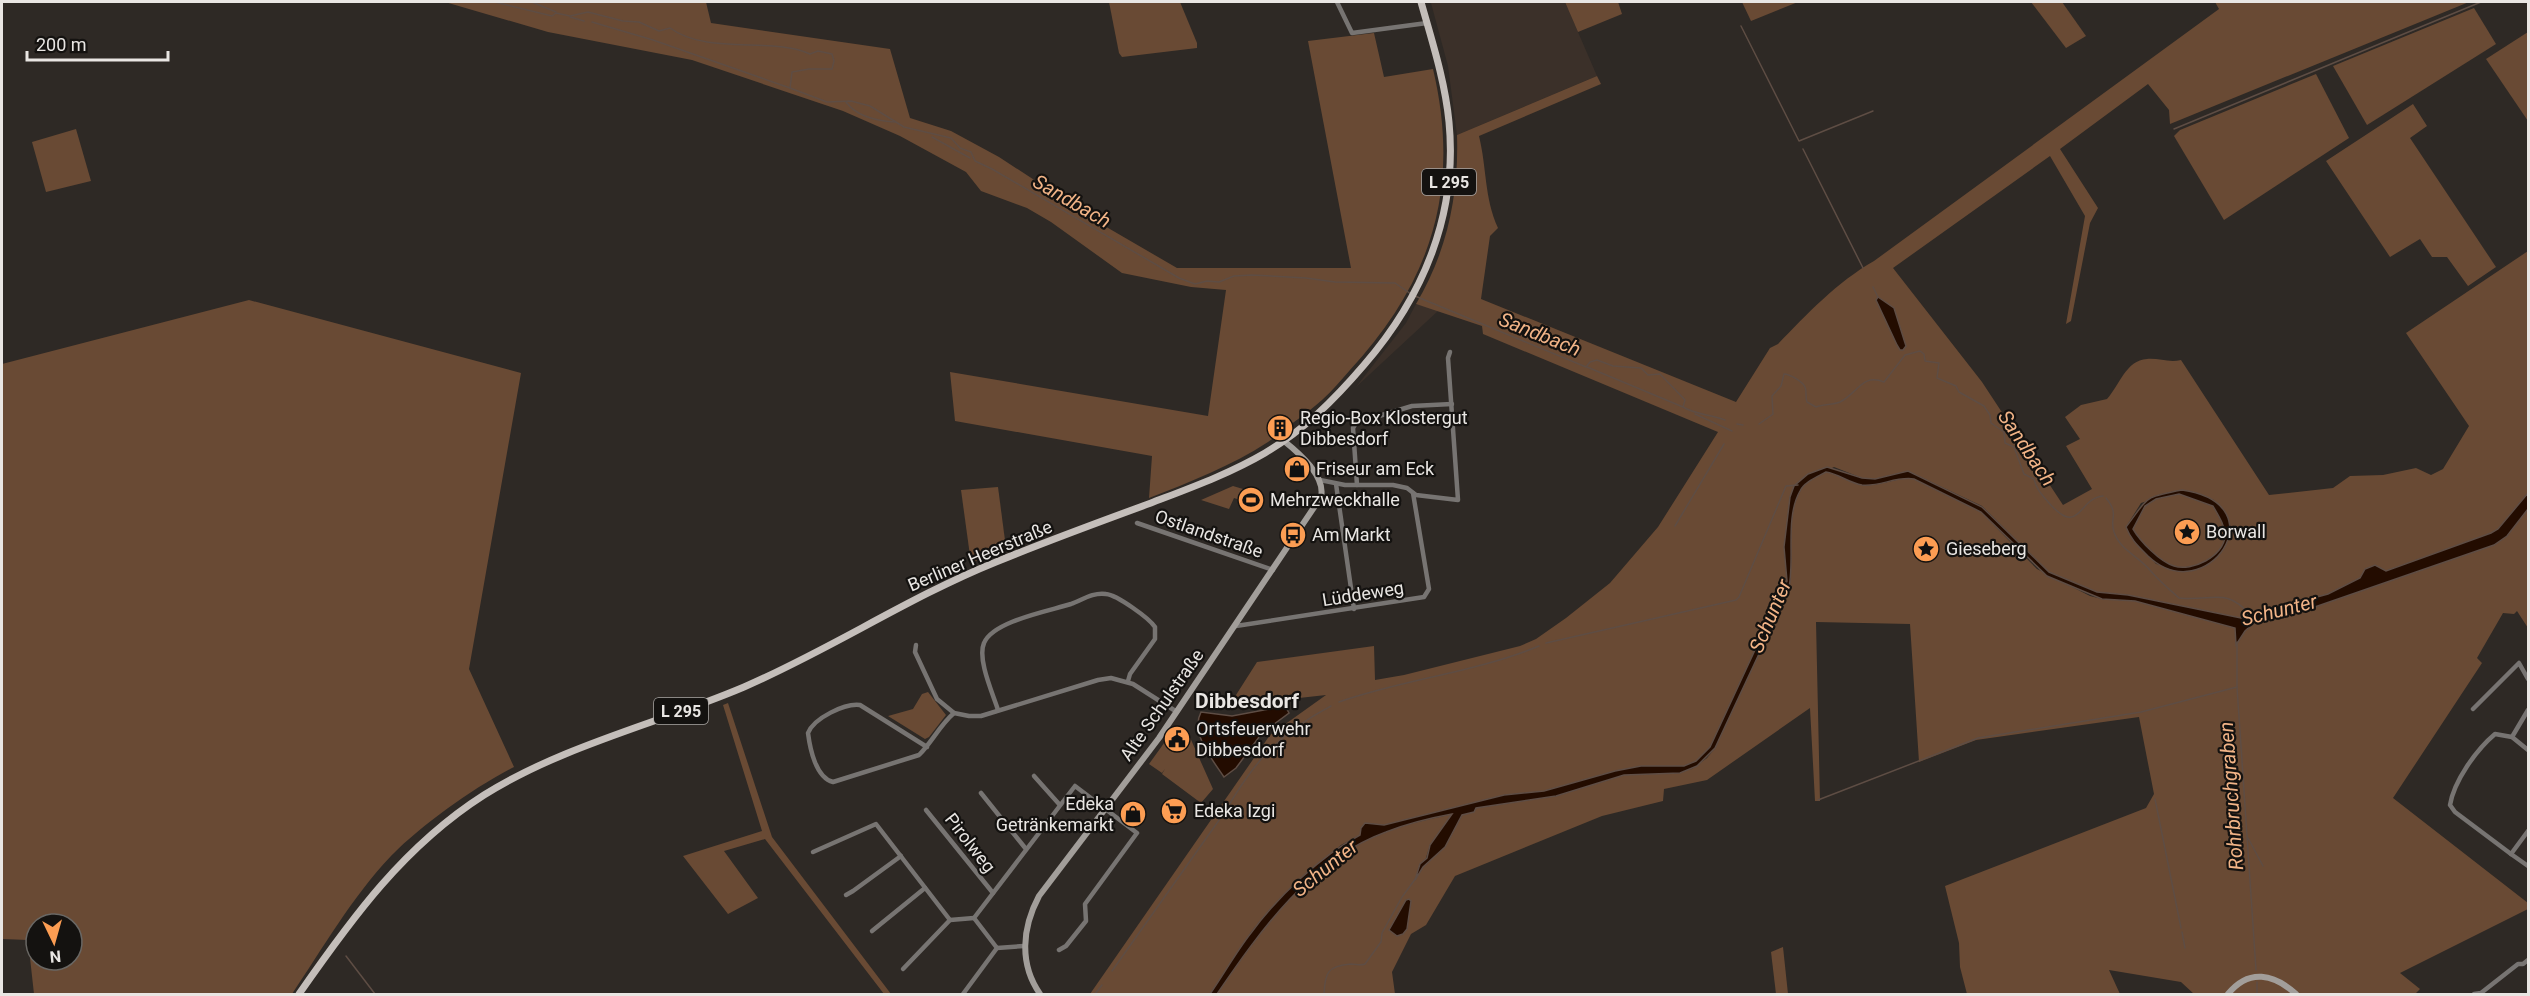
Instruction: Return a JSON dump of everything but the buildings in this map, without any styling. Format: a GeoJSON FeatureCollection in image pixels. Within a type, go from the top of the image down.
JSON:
{"type":"FeatureCollection","features":[{"type":"Feature","properties":{"kind":"main road","name":"Berliner Heerstraße"},"geometry":{"type":"LineString","coordinates":[[299,994],[351,920],[394,869],[437,829],[493,789],[567,753],[746,686],[964,575],[1237,468],[1284,441],[1313,419],[1374,353],[1410,302],[1430,261],[1440,231],[1450,172],[1449,120],[1440,70],[1421,2]]}},
{"type":"Feature","properties":{"kind":"street"},"geometry":{"type":"LineString","coordinates":[[1337,2],[1352,33],[1427,23]]}},
{"type":"Feature","properties":{"kind":"street"},"geometry":{"type":"LineString","coordinates":[[1284,441],[1320,480],[1336,484],[1393,485],[1407,488],[1413,493],[1458,500],[1448,358],[1450,352]]}},
{"type":"Feature","properties":{"kind":"street"},"geometry":{"type":"LineString","coordinates":[[1357,485],[1353,428],[1356,423],[1412,406],[1452,404]]}},
{"type":"Feature","properties":{"kind":"street","name":"Alte Schulstraße"},"geometry":{"type":"LineString","coordinates":[[1040,994],[1033,982],[1024,946],[1030,915],[1039,896],[1177,712],[1236,626],[1321,497],[1320,480]]}},
{"type":"Feature","properties":{"kind":"street"},"geometry":{"type":"LineString","coordinates":[[1336,484],[1354,609]]}},
{"type":"Feature","properties":{"kind":"street","name":"Lüddeweg"},"geometry":{"type":"LineString","coordinates":[[1236,626],[1419,599],[1428,593],[1413,493]]}},
{"type":"Feature","properties":{"kind":"street","name":"Ostlandstraße"},"geometry":{"type":"LineString","coordinates":[[1137,523],[1273,570]]}},
{"type":"Feature","properties":{"kind":"street"},"geometry":{"type":"LineString","coordinates":[[998,710],[982,656],[983,646],[988,637],[1001,628],[1036,613],[1097,594],[1111,595],[1143,616],[1155,627],[1155,639],[1128,681]]}},
{"type":"Feature","properties":{"kind":"street"},"geometry":{"type":"LineString","coordinates":[[916,645],[915,652],[937,699],[954,713],[976,717],[1104,678],[1128,681],[1177,712]]}},
{"type":"Feature","properties":{"kind":"street"},"geometry":{"type":"LineString","coordinates":[[2473,709],[2519,663],[2529,679]]}},
{"type":"Feature","properties":{"kind":"street"},"geometry":{"type":"LineString","coordinates":[[927,747],[864,706],[849,705],[816,722],[808,733],[818,767],[828,781],[839,782],[919,755],[927,747],[942,724],[954,713]]}},
{"type":"Feature","properties":{"kind":"street"},"geometry":{"type":"LineString","coordinates":[[2512,737],[2529,710]]}},
{"type":"Feature","properties":{"kind":"street"},"geometry":{"type":"LineString","coordinates":[[2529,750],[2512,737],[2502,734],[2493,735],[2464,773],[2452,795],[2450,805],[2473,827],[2529,866]]}},
{"type":"Feature","properties":{"kind":"street"},"geometry":{"type":"LineString","coordinates":[[1035,776],[1059,804]]}},
{"type":"Feature","properties":{"kind":"street"},"geometry":{"type":"LineString","coordinates":[[903,969],[950,920],[974,918],[1075,786],[1136,831],[1137,836],[1085,904],[1086,921],[1066,946],[1059,950]]}},
{"type":"Feature","properties":{"kind":"street"},"geometry":{"type":"LineString","coordinates":[[981,793],[1026,849]]}},
{"type":"Feature","properties":{"kind":"street","name":"Pirolweg"},"geometry":{"type":"LineString","coordinates":[[926,810],[993,893]]}},
{"type":"Feature","properties":{"kind":"street"},"geometry":{"type":"LineString","coordinates":[[813,852],[876,824],[950,920]]}},
{"type":"Feature","properties":{"kind":"street"},"geometry":{"type":"LineString","coordinates":[[2511,854],[2529,831]]}},
{"type":"Feature","properties":{"kind":"street"},"geometry":{"type":"LineString","coordinates":[[846,895],[900,856]]}},
{"type":"Feature","properties":{"kind":"street"},"geometry":{"type":"LineString","coordinates":[[873,931],[925,888]]}},
{"type":"Feature","properties":{"kind":"street"},"geometry":{"type":"LineString","coordinates":[[974,918],[997,948]]}},
{"type":"Feature","properties":{"kind":"street"},"geometry":{"type":"LineString","coordinates":[[963,994],[997,948],[1024,946]]}},
{"type":"Feature","properties":{"kind":"street"},"geometry":{"type":"LineString","coordinates":[[2474,994],[2481,993],[2518,964],[2529,960]]}},
{"type":"Feature","properties":{"kind":"street"},"geometry":{"type":"LineString","coordinates":[[2228,994],[2239,983],[2257,977],[2277,980],[2296,994]]}},
{"type":"Feature","properties":{"kind":"shaded area"},"geometry":{"type":"Polygon","coordinates":[[[445,2],[706,2],[711,23],[890,49],[910,118],[951,131],[999,157],[1103,225],[1177,268],[1351,268],[1308,41],[1374,33],[1384,77],[1433,69],[1441,112],[1443,154],[1441,193],[1433,231],[1420,267],[1402,302],[1378,336],[1326,397],[1270,441],[1240,459],[1149,498],[1152,456],[955,421],[950,372],[1208,416],[1226,290],[1191,287],[1122,273],[1051,222],[1027,208],[981,191],[966,172],[900,136],[843,111],[692,60],[548,32],[445,2]]]}},
{"type":"Feature","properties":{"kind":"shaded area"},"geometry":{"type":"Polygon","coordinates":[[[1109,2],[1180,2],[1197,48],[1122,57],[1119,53],[1109,2]]]}},
{"type":"Feature","properties":{"kind":"shaded area"},"geometry":{"type":"Polygon","coordinates":[[[1565,2],[1597,76],[1457,135],[1448,66],[1431,3],[1565,2]]]}},
{"type":"Feature","properties":{"kind":"shaded area"},"geometry":{"type":"Polygon","coordinates":[[[1565,2],[1618,2],[1622,14],[1578,32],[1565,2]]]}},
{"type":"Feature","properties":{"kind":"shaded area"},"geometry":{"type":"Polygon","coordinates":[[[1742,2],[1798,2],[1751,21],[1742,2]]]}},
{"type":"Feature","properties":{"kind":"shaded area"},"geometry":{"type":"Polygon","coordinates":[[[2031,2],[2062,2],[2086,36],[2066,48],[2031,2]]]}},
{"type":"Feature","properties":{"kind":"shaded area"},"geometry":{"type":"Polygon","coordinates":[[[2215,2],[2469,2],[2170,124],[2169,110],[2148,84],[2060,149],[2098,208],[2090,223],[2071,321],[2066,324],[2085,216],[2050,156],[1893,268],[1982,382],[2063,505],[2092,489],[2066,446],[2080,439],[2065,417],[2081,405],[2107,399],[2128,369],[2140,360],[2147,359],[2181,360],[2269,495],[2333,488],[2350,476],[2383,475],[2416,468],[2431,475],[2443,469],[2469,426],[2406,333],[2528,251],[2528,493],[2498,529],[2385,572],[2375,565],[2365,569],[2360,578],[2328,594],[2241,618],[2128,595],[2097,592],[2049,572],[1982,506],[1908,471],[1875,479],[1862,478],[1834,467],[1794,487],[1784,547],[1787,581],[1710,747],[1696,761],[1684,766],[1641,766],[1544,791],[1504,795],[1384,825],[1374,824],[1341,845],[1269,910],[1251,932],[1210,994],[1090,994],[1270,735],[1326,695],[1229,706],[1257,662],[1374,646],[1375,680],[1520,646],[1536,639],[1610,583],[1658,527],[1718,432],[1483,334],[1482,326],[1416,304],[1436,264],[1449,222],[1456,179],[1457,135],[1597,76],[1601,84],[1479,136],[1490,205],[1498,228],[1490,236],[1481,299],[1736,402],[1770,348],[1778,344],[1811,310],[1847,279],[2219,9],[2215,2]],[[2182,490],[2141,503],[2126,527],[2156,564],[2201,568],[2215,558],[2230,535],[2214,500],[2182,490]]]}},
{"type":"Feature","properties":{"kind":"shaded area"},"geometry":{"type":"Polygon","coordinates":[[[2474,8],[2496,44],[2367,125],[2333,66],[2474,8]]]}},
{"type":"Feature","properties":{"kind":"shaded area"},"geometry":{"type":"Polygon","coordinates":[[[2528,32],[2528,121],[2486,59],[2528,32]]]}},
{"type":"Feature","properties":{"kind":"shaded area"},"geometry":{"type":"Polygon","coordinates":[[[2316,74],[2349,138],[2224,220],[2174,136],[2180,130],[2316,74]]]}},
{"type":"Feature","properties":{"kind":"shaded area"},"geometry":{"type":"Polygon","coordinates":[[[2413,104],[2427,126],[2410,138],[2496,267],[2468,286],[2447,257],[2432,257],[2420,239],[2390,257],[2326,161],[2413,104]]]}},
{"type":"Feature","properties":{"kind":"shaded area"},"geometry":{"type":"Polygon","coordinates":[[[76,129],[91,181],[46,192],[32,142],[76,129]]]}},
{"type":"Feature","properties":{"kind":"shaded area"},"geometry":{"type":"Polygon","coordinates":[[[249,300],[521,373],[469,669],[514,767],[449,807],[391,856],[351,906],[292,994],[34,994],[32,972],[84,972],[84,912],[24,912],[24,940],[2,939],[2,364],[249,300]]]}},
{"type":"Feature","properties":{"kind":"shaded area"},"geometry":{"type":"Polygon","coordinates":[[[1416,304],[1439,310],[1356,387],[1406,323],[1416,304]]]}},
{"type":"Feature","properties":{"kind":"shaded area"},"geometry":{"type":"Polygon","coordinates":[[[1826,472],[1866,484],[1914,479],[1981,512],[2037,569],[2090,596],[2135,601],[2235,628],[2236,644],[2254,623],[2309,609],[2494,545],[2507,536],[2528,509],[2528,628],[2517,611],[2514,614],[2503,613],[2477,658],[2482,663],[2393,798],[2528,903],[2528,909],[2400,973],[2420,989],[2415,994],[2194,994],[2181,982],[2109,970],[2120,994],[1967,994],[1960,967],[1959,943],[1945,886],[2146,808],[2154,794],[2139,717],[1976,740],[1919,762],[1910,624],[1816,622],[1820,801],[1815,801],[1810,708],[1707,780],[1664,789],[1663,801],[1602,816],[1455,876],[1426,925],[1411,934],[1392,972],[1395,994],[1217,994],[1251,946],[1290,899],[1334,859],[1359,843],[1386,831],[1452,814],[1430,845],[1423,867],[1445,847],[1462,815],[1474,812],[1476,808],[1556,796],[1624,775],[1668,773],[1692,769],[1707,758],[1715,748],[1788,592],[1792,515],[1795,502],[1804,485],[1826,472]]]}},
{"type":"Feature","properties":{"kind":"shaded area"},"geometry":{"type":"Polygon","coordinates":[[[1233,486],[1243,489],[1242,493],[1245,494],[1243,501],[1234,498],[1229,509],[1201,500],[1233,486]]]}},
{"type":"Feature","properties":{"kind":"shaded area"},"geometry":{"type":"Polygon","coordinates":[[[998,487],[1006,548],[971,563],[961,490],[998,487]]]}},
{"type":"Feature","properties":{"kind":"shaded area"},"geometry":{"type":"Polygon","coordinates":[[[2179,494],[2213,506],[2225,532],[2223,543],[2213,556],[2189,567],[2174,566],[2157,556],[2133,529],[2145,506],[2156,499],[2179,494]]]}},
{"type":"Feature","properties":{"kind":"shaded area"},"geometry":{"type":"Polygon","coordinates":[[[928,692],[946,715],[925,739],[888,716],[913,709],[922,694],[928,692]]]}},
{"type":"Feature","properties":{"kind":"shaded area"},"geometry":{"type":"Polygon","coordinates":[[[728,703],[772,837],[891,994],[884,994],[765,839],[724,851],[758,898],[728,914],[683,856],[762,831],[723,705],[728,703]]]}},
{"type":"Feature","properties":{"kind":"shaded area"},"geometry":{"type":"Polygon","coordinates":[[[1188,733],[1213,789],[1201,803],[1162,774],[1165,769],[1162,773],[1149,764],[1167,739],[1179,748],[1188,733]]]}},
{"type":"Feature","properties":{"kind":"shaded area"},"geometry":{"type":"Polygon","coordinates":[[[1783,947],[1788,994],[1776,994],[1771,952],[1783,947]]]}},
{"type":"Feature","properties":{"kind":"water"},"geometry":{"type":"Polygon","coordinates":[[[1878,297],[1894,308],[1906,346],[1903,350],[1900,350],[1897,345],[1876,300],[1878,297]]]}},
{"type":"Feature","properties":{"kind":"water","name":"Schunter"},"geometry":{"type":"Polygon","coordinates":[[[1827,467],[1862,478],[1875,479],[1908,471],[1982,507],[2049,572],[2097,592],[2128,595],[2241,618],[2328,594],[2360,578],[2365,569],[2375,565],[2386,571],[2491,533],[2498,529],[2528,493],[2528,509],[2507,536],[2494,545],[2309,609],[2254,623],[2245,631],[2236,645],[2235,628],[2135,601],[2102,599],[2047,576],[1981,512],[1914,479],[1862,485],[1826,472],[1808,482],[1800,491],[1795,502],[1792,515],[1788,592],[1715,748],[1697,766],[1680,773],[1624,775],[1556,796],[1476,808],[1474,812],[1462,815],[1445,847],[1423,867],[1415,880],[1420,864],[1427,858],[1430,845],[1452,814],[1402,826],[1359,844],[1334,860],[1290,900],[1251,946],[1217,994],[1210,994],[1246,940],[1274,905],[1316,865],[1345,843],[1360,835],[1365,823],[1384,825],[1504,795],[1544,791],[1615,771],[1641,766],[1684,766],[1696,761],[1710,747],[1787,581],[1784,547],[1790,497],[1794,486],[1808,474],[1827,467]]]}},
{"type":"Feature","properties":{"kind":"water","name":"Borwall"},"geometry":{"type":"Polygon","coordinates":[[[2182,490],[2211,499],[2226,514],[2230,532],[2224,549],[2210,563],[2192,571],[2170,570],[2148,556],[2138,546],[2126,527],[2148,500],[2182,490]],[[2179,494],[2156,499],[2145,506],[2133,529],[2140,539],[2163,560],[2174,566],[2189,567],[2206,561],[2219,550],[2223,543],[2224,528],[2213,506],[2179,494]]]}},
{"type":"Feature","properties":{"kind":"water"},"geometry":{"type":"Polygon","coordinates":[[[1285,706],[1289,713],[1262,733],[1236,768],[1224,777],[1200,737],[1198,720],[1201,712],[1232,716],[1285,706]]]}},
{"type":"Feature","properties":{"kind":"water"},"geometry":{"type":"Polygon","coordinates":[[[1406,900],[1411,901],[1407,929],[1403,934],[1397,936],[1389,930],[1406,900]]]}},
{"type":"Feature","properties":{"kind":"waterway","name":"Sandbach"},"geometry":{"type":"LineString","coordinates":[[495,2],[552,16],[556,13],[570,16],[588,12],[623,21],[639,22],[659,31],[670,28],[686,36],[721,44],[777,46],[810,54],[818,51],[832,54],[834,61],[832,69],[792,72],[790,88],[827,102],[851,101],[870,106],[904,127],[951,138],[960,148],[971,152],[975,161],[1179,278],[1195,284],[1207,281],[1219,282],[1234,276],[1252,275],[1335,282],[1395,283],[1411,294]]}},
{"type":"Feature","properties":{"kind":"waterway"},"geometry":{"type":"LineString","coordinates":[[532,2],[556,12]]}},
{"type":"Feature","properties":{"kind":"waterway"},"geometry":{"type":"LineString","coordinates":[[2174,129],[2481,2]]}},
{"type":"Feature","properties":{"kind":"waterway"},"geometry":{"type":"LineString","coordinates":[[570,17],[584,21]]}},
{"type":"Feature","properties":{"kind":"waterway"},"geometry":{"type":"LineString","coordinates":[[592,22],[653,40],[790,88]]}},
{"type":"Feature","properties":{"kind":"waterway"},"geometry":{"type":"LineString","coordinates":[[1741,26],[1799,141],[1873,111]]}},
{"type":"Feature","properties":{"kind":"waterway"},"geometry":{"type":"LineString","coordinates":[[846,102],[862,115],[895,122]]}},
{"type":"Feature","properties":{"kind":"waterway"},"geometry":{"type":"LineString","coordinates":[[932,137],[970,158]]}},
{"type":"Feature","properties":{"kind":"waterway"},"geometry":{"type":"LineString","coordinates":[[1803,149],[1863,268]]}},
{"type":"Feature","properties":{"kind":"waterway"},"geometry":{"type":"LineString","coordinates":[[1873,287],[1878,297]]}},
{"type":"Feature","properties":{"kind":"waterway","name":"Sandbach"},"geometry":{"type":"LineString","coordinates":[[1415,296],[1586,367],[1590,362],[1597,360],[1613,366],[1641,368],[1648,375],[1660,374],[1685,400],[1683,407],[1693,412],[1725,420]]}},
{"type":"Feature","properties":{"kind":"waterway","name":"Sandbach"},"geometry":{"type":"LineString","coordinates":[[1759,424],[1773,414],[1772,396],[1781,386],[1784,374],[1804,385],[1807,402],[1816,407],[1840,402],[1870,380],[1884,382],[1905,355],[1920,351],[1924,354],[1925,361],[1939,363],[1937,378],[1956,386],[1959,392],[1984,406],[1990,415],[1991,423],[2004,432],[2005,443],[2014,447],[2024,474],[2034,479],[2040,492],[2059,513],[2073,517],[2095,498],[2103,496]]}},
{"type":"Feature","properties":{"kind":"waterway"},"geometry":{"type":"LineString","coordinates":[[1587,367],[1683,407]]}},
{"type":"Feature","properties":{"kind":"waterway"},"geometry":{"type":"LineString","coordinates":[[1695,414],[1732,431]]}},
{"type":"Feature","properties":{"kind":"waterway","name":"Sandbach"},"geometry":{"type":"LineString","coordinates":[[1737,424],[1743,425]]}},
{"type":"Feature","properties":{"kind":"waterway"},"geometry":{"type":"LineString","coordinates":[[1675,526],[1724,444]]}},
{"type":"Feature","properties":{"kind":"waterway"},"geometry":{"type":"LineString","coordinates":[[1546,643],[1736,600],[1786,486],[1798,485]]}},
{"type":"Feature","properties":{"kind":"waterway","name":"Sandbach"},"geometry":{"type":"LineString","coordinates":[[2106,498],[2112,509],[2114,532],[2120,544],[2145,564],[2179,598],[2225,598],[2241,606],[2250,615]]}},
{"type":"Feature","properties":{"kind":"waterway","name":"Rohrbruchgraben"},"geometry":{"type":"LineString","coordinates":[[2237,642],[2237,687],[2256,970]]}},
{"type":"Feature","properties":{"kind":"waterway"},"geometry":{"type":"LineString","coordinates":[[1339,702],[1389,687],[1464,670],[1539,646]]}},
{"type":"Feature","properties":{"kind":"waterway"},"geometry":{"type":"LineString","coordinates":[[1818,800],[1978,738],[2141,712],[2237,687]]}},
{"type":"Feature","properties":{"kind":"waterway"},"geometry":{"type":"LineString","coordinates":[[1226,810],[1247,776],[1270,749],[1297,727],[1331,706]]}},
{"type":"Feature","properties":{"kind":"waterway"},"geometry":{"type":"LineString","coordinates":[[2155,799],[2181,928]]}},
{"type":"Feature","properties":{"kind":"waterway"},"geometry":{"type":"LineString","coordinates":[[1112,971],[1222,816]]}},
{"type":"Feature","properties":{"kind":"waterway"},"geometry":{"type":"LineString","coordinates":[[2248,838],[2263,866]]}},
{"type":"Feature","properties":{"kind":"waterway"},"geometry":{"type":"LineString","coordinates":[[1324,994],[1325,981],[1332,969],[1343,965],[1365,964],[1381,942],[1382,933],[1402,897],[1416,878]]}},
{"type":"Feature","properties":{"kind":"waterway"},"geometry":{"type":"LineString","coordinates":[[2182,932],[2185,948]]}},
{"type":"Feature","properties":{"kind":"waterway"},"geometry":{"type":"LineString","coordinates":[[346,956],[375,994]]}},
{"type":"Feature","properties":{"kind":"waterway","name":"Rohrbruchgraben"},"geometry":{"type":"LineString","coordinates":[[2257,982],[2257,994]]}},
{"type":"Feature","properties":{"kind":"waterway"},"geometry":{"type":"LineString","coordinates":[[1095,994],[1102,985]]}},
{"type":"Feature","properties":{"kind":"place","name":"Regio-Box Klostergut Dibbesdorf"},"geometry":{"type":"Point","coordinates":[1280,428]}},
{"type":"Feature","properties":{"kind":"place","name":"Friseur am Eck"},"geometry":{"type":"Point","coordinates":[1297,469]}},
{"type":"Feature","properties":{"kind":"place","name":"Mehrzweckhalle"},"geometry":{"type":"Point","coordinates":[1251,500]}},
{"type":"Feature","properties":{"kind":"place","name":"Borwall"},"geometry":{"type":"Point","coordinates":[2187,532]}},
{"type":"Feature","properties":{"kind":"place","name":"Am Markt"},"geometry":{"type":"Point","coordinates":[1293,535]}},
{"type":"Feature","properties":{"kind":"place","name":"Gieseberg"},"geometry":{"type":"Point","coordinates":[1926,549]}},
{"type":"Feature","properties":{"kind":"place","name":"Ortsfeuerwehr Dibbesdorf"},"geometry":{"type":"Point","coordinates":[1177,739]}},
{"type":"Feature","properties":{"kind":"place","name":"Edeka Izgi"},"geometry":{"type":"Point","coordinates":[1174,811]}},
{"type":"Feature","properties":{"kind":"place","name":"Edeka Getränkemarkt"},"geometry":{"type":"Point","coordinates":[1133,814]}},
{"type":"Feature","properties":{"kind":"district","name":"Dibbesdorf"},"geometry":{"type":"Point","coordinates":[1247,701]}}]}
